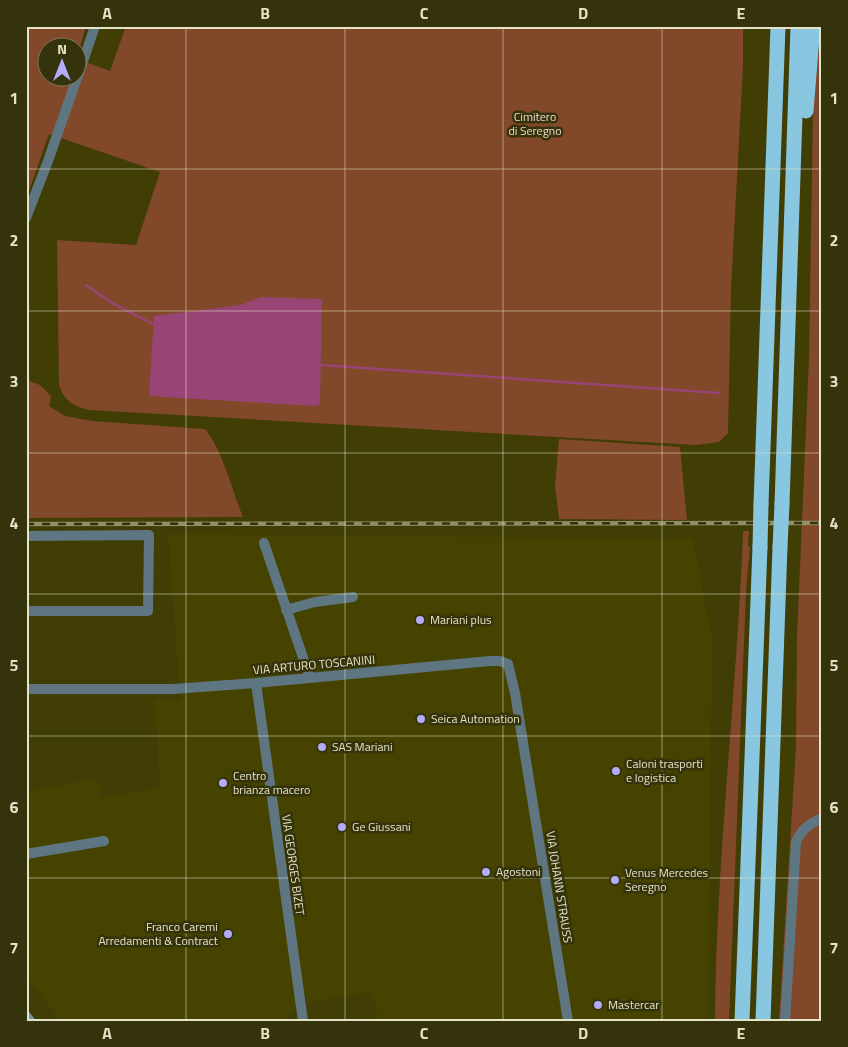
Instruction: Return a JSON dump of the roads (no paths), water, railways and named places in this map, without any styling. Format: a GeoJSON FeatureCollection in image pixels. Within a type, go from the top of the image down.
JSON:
{"type":"FeatureCollection","features":[{"type":"Feature","properties":{"kind":"highway"},"geometry":{"type":"LineString","coordinates":[[735,1021],[741,1012],[743,1013],[778,26]]}},
{"type":"Feature","properties":{"kind":"highway"},"geometry":{"type":"LineString","coordinates":[[763,1016],[798,26]]}},
{"type":"Feature","properties":{"kind":"highway"},"geometry":{"type":"LineString","coordinates":[[791,225],[803,183],[812,26]]}},
{"type":"Feature","properties":{"kind":"street"},"geometry":{"type":"LineString","coordinates":[[88,44],[94,26]]}},
{"type":"Feature","properties":{"kind":"street"},"geometry":{"type":"LineString","coordinates":[[26,218],[73,88]]}},
{"type":"Feature","properties":{"kind":"street"},"geometry":{"type":"LineString","coordinates":[[26,536],[149,535],[148,611],[26,611]]}},
{"type":"Feature","properties":{"kind":"street"},"geometry":{"type":"LineString","coordinates":[[264,543],[310,678]]}},
{"type":"Feature","properties":{"kind":"street"},"geometry":{"type":"LineString","coordinates":[[286,610],[315,602],[353,597]]}},
{"type":"Feature","properties":{"kind":"street","name":"VIA ARTURO TOSCANINI"},"geometry":{"type":"LineString","coordinates":[[26,689],[173,689],[256,684],[500,661],[508,664],[515,693],[525,757]]}},
{"type":"Feature","properties":{"kind":"street","name":"VIA GEORGES BIZET"},"geometry":{"type":"LineString","coordinates":[[256,684],[303,1021]]}},
{"type":"Feature","properties":{"kind":"street","name":"VIA JOHANN STRAUSS"},"geometry":{"type":"LineString","coordinates":[[525,757],[568,1021]]}},
{"type":"Feature","properties":{"kind":"street"},"geometry":{"type":"LineString","coordinates":[[785,1021],[796,842],[800,832],[809,824],[822,818]]}},
{"type":"Feature","properties":{"kind":"street"},"geometry":{"type":"LineString","coordinates":[[26,854],[104,841]]}},
{"type":"Feature","properties":{"kind":"street"},"geometry":{"type":"LineString","coordinates":[[26,1016],[30,1021]]}},
{"type":"Feature","properties":{"kind":"waterway"},"geometry":{"type":"LineString","coordinates":[[86,285],[112,303],[153,324]]}},
{"type":"Feature","properties":{"kind":"waterway"},"geometry":{"type":"LineString","coordinates":[[321,365],[719,393]]}},
{"type":"Feature","properties":{"kind":"railway"},"geometry":{"type":"LineString","coordinates":[[26,524],[822,523]]}},
{"type":"Feature","properties":{"kind":"place","name":"Mariani plus"},"geometry":{"type":"Point","coordinates":[420,620]}},
{"type":"Feature","properties":{"kind":"place","name":"Seica Automation"},"geometry":{"type":"Point","coordinates":[421,719]}},
{"type":"Feature","properties":{"kind":"place","name":"SAS Mariani"},"geometry":{"type":"Point","coordinates":[322,747]}},
{"type":"Feature","properties":{"kind":"place","name":"Caloni trasporti e logistica"},"geometry":{"type":"Point","coordinates":[616,771]}},
{"type":"Feature","properties":{"kind":"place","name":"Centro brianza macero"},"geometry":{"type":"Point","coordinates":[223,783]}},
{"type":"Feature","properties":{"kind":"place","name":"Ge Giussani"},"geometry":{"type":"Point","coordinates":[342,827]}},
{"type":"Feature","properties":{"kind":"place","name":"Agostoni"},"geometry":{"type":"Point","coordinates":[486,872]}},
{"type":"Feature","properties":{"kind":"place","name":"Venus Mercedes Seregno"},"geometry":{"type":"Point","coordinates":[615,880]}},
{"type":"Feature","properties":{"kind":"place","name":"Franco Caremi Arredamenti & Contract"},"geometry":{"type":"Point","coordinates":[228,934]}},
{"type":"Feature","properties":{"kind":"place","name":"Mastercar"},"geometry":{"type":"Point","coordinates":[598,1005]}},
{"type":"Feature","properties":{"kind":"park label","name":"Cimitero di Seregno"},"geometry":{"type":"Point","coordinates":[535,124]}}]}
